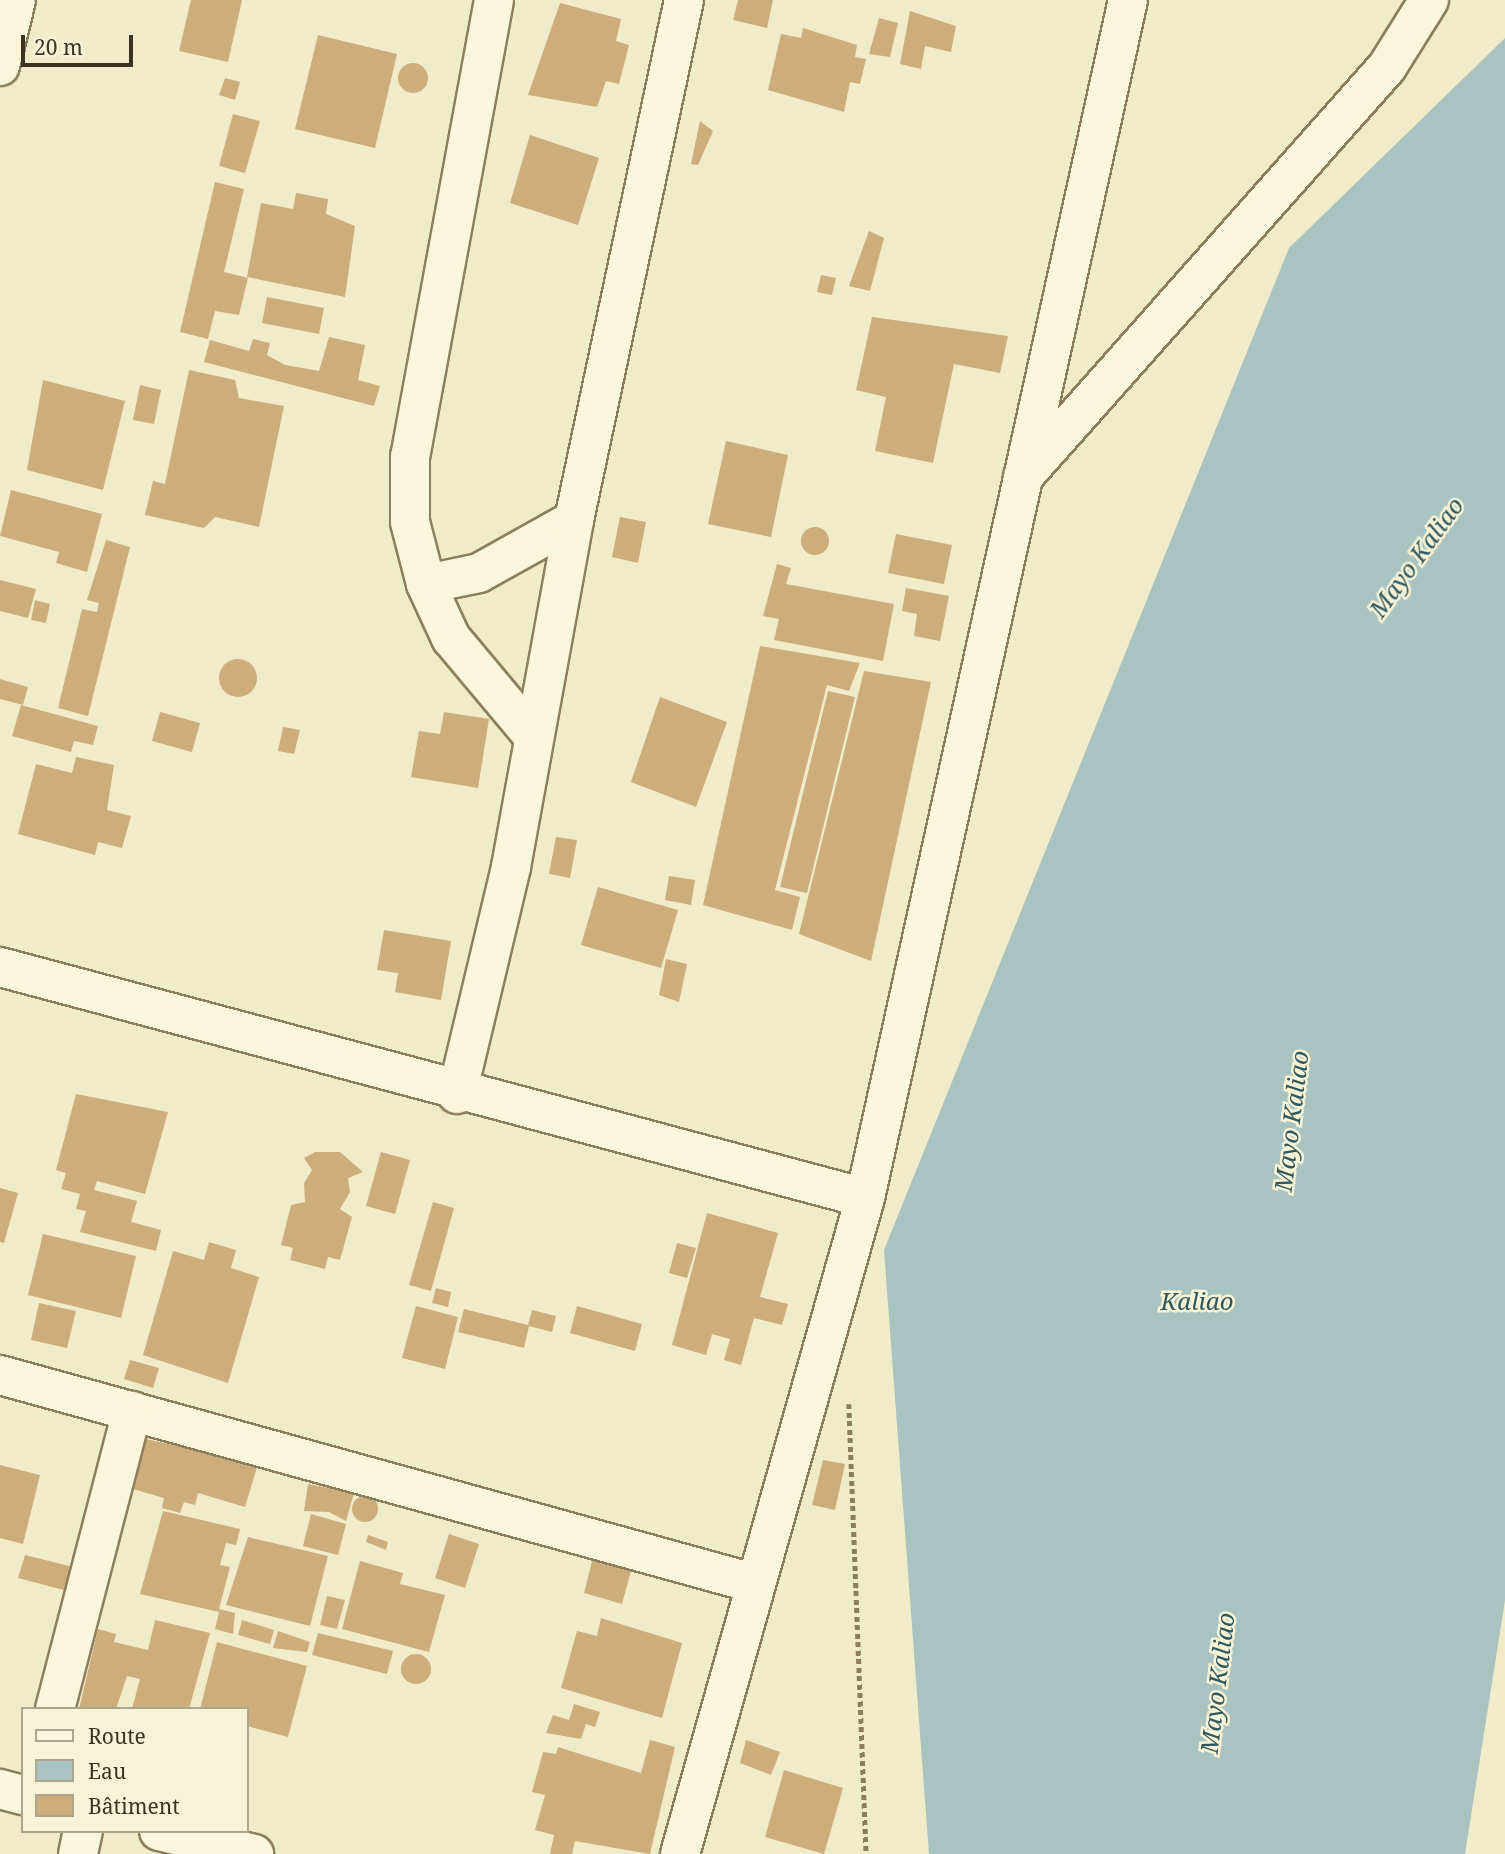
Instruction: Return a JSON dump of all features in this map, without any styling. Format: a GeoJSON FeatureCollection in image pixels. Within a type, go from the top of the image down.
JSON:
{"type":"FeatureCollection","features":[{"type":"Feature","properties":{"kind":"street"},"geometry":{"type":"LineString","coordinates":[[0,66],[16,0]]}},
{"type":"Feature","properties":{"kind":"street"},"geometry":{"type":"LineString","coordinates":[[494,0],[410,456],[410,522],[426,584],[451,639],[532,735]]}},
{"type":"Feature","properties":{"kind":"street"},"geometry":{"type":"LineString","coordinates":[[457,1094],[511,867],[532,735],[574,520],[684,0]]}},
{"type":"Feature","properties":{"kind":"street"},"geometry":{"type":"LineString","coordinates":[[680,1854],[752,1583],[864,1198],[1128,0]]}},
{"type":"Feature","properties":{"kind":"street"},"geometry":{"type":"LineString","coordinates":[[1021,479],[1387,67],[1429,0]]}},
{"type":"Feature","properties":{"kind":"street"},"geometry":{"type":"LineString","coordinates":[[426,584],[479,573],[574,520]]}},
{"type":"Feature","properties":{"kind":"street"},"geometry":{"type":"LineString","coordinates":[[0,967],[457,1094],[864,1198]]}},
{"type":"Feature","properties":{"kind":"street"},"geometry":{"type":"LineString","coordinates":[[0,1376],[752,1583]]}},
{"type":"Feature","properties":{"kind":"street"},"geometry":{"type":"LineString","coordinates":[[56,1707],[132,1411]]}},
{"type":"Feature","properties":{"kind":"street"},"geometry":{"type":"LineString","coordinates":[[0,1789],[21,1794]]}},
{"type":"Feature","properties":{"kind":"street"},"geometry":{"type":"LineString","coordinates":[[78,1854],[83,1833]]}},
{"type":"Feature","properties":{"kind":"street"},"geometry":{"type":"LineString","coordinates":[[167,1833],[254,1854]]}},
{"type":"Feature","properties":{"kind":"path"},"geometry":{"type":"LineString","coordinates":[[849,1393],[866,1854]]}},
{"type":"Feature","properties":{"kind":"water","name":"Kaliao"},"geometry":{"type":"Polygon","coordinates":[[[1505,38],[1505,1600],[1465,1854],[929,1854],[884,1250],[1289,248],[1505,38]]]}},
{"type":"Feature","properties":{"kind":"building"},"geometry":{"type":"Polygon","coordinates":[[[191,0],[242,0],[228,62],[179,51],[191,0]]]}},
{"type":"Feature","properties":{"kind":"building"},"geometry":{"type":"Polygon","coordinates":[[[738,0],[773,0],[767,28],[733,20],[738,0]]]}},
{"type":"Feature","properties":{"kind":"building"},"geometry":{"type":"Polygon","coordinates":[[[560,3],[621,19],[616,41],[629,45],[619,84],[606,81],[597,107],[528,95],[560,3]]]}},
{"type":"Feature","properties":{"kind":"building"},"geometry":{"type":"Polygon","coordinates":[[[910,11],[956,26],[951,52],[925,46],[921,69],[900,64],[910,11]]]}},
{"type":"Feature","properties":{"kind":"building"},"geometry":{"type":"Polygon","coordinates":[[[879,18],[898,23],[890,57],[869,54],[879,18]]]}},
{"type":"Feature","properties":{"kind":"building"},"geometry":{"type":"Polygon","coordinates":[[[803,28],[857,45],[855,57],[866,59],[860,84],[850,82],[844,112],[768,90],[781,34],[801,38],[803,28]]]}},
{"type":"Feature","properties":{"kind":"building"},"geometry":{"type":"Polygon","coordinates":[[[318,35],[397,54],[375,148],[295,129],[318,35]]]}},
{"type":"Feature","properties":{"kind":"building"},"geometry":{"type":"Polygon","coordinates":[[[413,63],[419,64],[427,72],[427,84],[419,92],[413,93],[407,92],[399,84],[398,78],[399,72],[407,64],[413,63]]]}},
{"type":"Feature","properties":{"kind":"building"},"geometry":{"type":"Polygon","coordinates":[[[225,78],[240,82],[235,100],[219,95],[225,78]]]}},
{"type":"Feature","properties":{"kind":"building"},"geometry":{"type":"Polygon","coordinates":[[[233,114],[260,121],[245,173],[219,166],[233,114]]]}},
{"type":"Feature","properties":{"kind":"building"},"geometry":{"type":"Polygon","coordinates":[[[700,121],[713,131],[698,165],[691,164],[700,121]]]}},
{"type":"Feature","properties":{"kind":"building"},"geometry":{"type":"Polygon","coordinates":[[[530,135],[599,158],[578,225],[510,203],[530,135]]]}},
{"type":"Feature","properties":{"kind":"building"},"geometry":{"type":"Polygon","coordinates":[[[215,182],[244,189],[224,272],[248,278],[239,315],[215,311],[208,339],[180,332],[215,182]]]}},
{"type":"Feature","properties":{"kind":"building"},"geometry":{"type":"Polygon","coordinates":[[[296,193],[328,199],[326,214],[355,226],[345,297],[247,277],[261,203],[293,209],[296,193]]]}},
{"type":"Feature","properties":{"kind":"building"},"geometry":{"type":"Polygon","coordinates":[[[869,231],[884,238],[870,291],[849,286],[869,231]]]}},
{"type":"Feature","properties":{"kind":"building"},"geometry":{"type":"Polygon","coordinates":[[[821,275],[836,278],[832,295],[817,292],[821,275]]]}},
{"type":"Feature","properties":{"kind":"building"},"geometry":{"type":"Polygon","coordinates":[[[267,297],[324,308],[319,334],[262,323],[267,297]]]}},
{"type":"Feature","properties":{"kind":"building"},"geometry":{"type":"Polygon","coordinates":[[[872,317],[1008,336],[1000,373],[954,364],[933,463],[875,451],[886,397],[856,390],[872,317]]]}},
{"type":"Feature","properties":{"kind":"building"},"geometry":{"type":"Polygon","coordinates":[[[329,337],[365,345],[358,380],[380,386],[374,406],[204,362],[210,340],[249,351],[253,339],[270,343],[267,355],[285,365],[319,371],[329,337]]]}},
{"type":"Feature","properties":{"kind":"building"},"geometry":{"type":"Polygon","coordinates":[[[189,370],[235,380],[239,398],[284,406],[259,527],[215,517],[204,528],[145,515],[153,481],[165,484],[189,370]]]}},
{"type":"Feature","properties":{"kind":"building"},"geometry":{"type":"Polygon","coordinates":[[[43,380],[125,401],[103,490],[27,470],[43,380]]]}},
{"type":"Feature","properties":{"kind":"building"},"geometry":{"type":"Polygon","coordinates":[[[140,385],[161,390],[154,424],[133,420],[140,385]]]}},
{"type":"Feature","properties":{"kind":"building"},"geometry":{"type":"Polygon","coordinates":[[[726,441],[788,455],[771,537],[708,524],[726,441]]]}},
{"type":"Feature","properties":{"kind":"building"},"geometry":{"type":"Polygon","coordinates":[[[11,490],[102,514],[87,572],[56,563],[59,552],[0,536],[11,490]]]}},
{"type":"Feature","properties":{"kind":"building"},"geometry":{"type":"Polygon","coordinates":[[[620,517],[646,522],[638,563],[612,557],[620,517]]]}},
{"type":"Feature","properties":{"kind":"building"},"geometry":{"type":"Polygon","coordinates":[[[815,527],[825,531],[829,541],[825,551],[815,555],[805,551],[801,541],[805,531],[815,527]]]}},
{"type":"Feature","properties":{"kind":"building"},"geometry":{"type":"Polygon","coordinates":[[[896,534],[952,545],[944,584],[888,573],[896,534]]]}},
{"type":"Feature","properties":{"kind":"building"},"geometry":{"type":"Polygon","coordinates":[[[106,540],[130,547],[88,716],[58,708],[82,609],[97,612],[99,603],[87,600],[106,540]]]}},
{"type":"Feature","properties":{"kind":"building"},"geometry":{"type":"Polygon","coordinates":[[[777,564],[791,568],[786,584],[894,604],[883,661],[774,640],[779,619],[763,616],[777,564]]]}},
{"type":"Feature","properties":{"kind":"building"},"geometry":{"type":"Polygon","coordinates":[[[0,580],[36,589],[28,618],[0,611],[0,580]]]}},
{"type":"Feature","properties":{"kind":"building"},"geometry":{"type":"Polygon","coordinates":[[[906,588],[949,596],[940,641],[914,636],[917,614],[902,611],[906,588]]]}},
{"type":"Feature","properties":{"kind":"building"},"geometry":{"type":"Polygon","coordinates":[[[35,600],[50,604],[46,623],[31,620],[35,600]]]}},
{"type":"Feature","properties":{"kind":"building"},"geometry":{"type":"Polygon","coordinates":[[[760,646],[860,663],[849,691],[827,685],[775,890],[800,897],[792,930],[703,905],[760,646]]]}},
{"type":"Feature","properties":{"kind":"building"},"geometry":{"type":"Polygon","coordinates":[[[238,659],[251,665],[257,678],[251,691],[238,697],[225,691],[219,678],[225,665],[238,659]]]}},
{"type":"Feature","properties":{"kind":"building"},"geometry":{"type":"Polygon","coordinates":[[[864,671],[931,682],[871,961],[799,934],[864,671]]]}},
{"type":"Feature","properties":{"kind":"building"},"geometry":{"type":"Polygon","coordinates":[[[0,679],[28,687],[23,705],[0,699],[0,679]]]}},
{"type":"Feature","properties":{"kind":"building"},"geometry":{"type":"Polygon","coordinates":[[[828,691],[855,697],[807,893],[780,887],[828,691]]]}},
{"type":"Feature","properties":{"kind":"building"},"geometry":{"type":"Polygon","coordinates":[[[660,697],[727,722],[696,807],[631,782],[660,697]]]}},
{"type":"Feature","properties":{"kind":"building"},"geometry":{"type":"Polygon","coordinates":[[[21,705],[98,726],[93,745],[74,741],[71,752],[12,736],[21,705]]]}},
{"type":"Feature","properties":{"kind":"building"},"geometry":{"type":"Polygon","coordinates":[[[160,712],[200,723],[192,752],[152,741],[160,712]]]}},
{"type":"Feature","properties":{"kind":"building"},"geometry":{"type":"Polygon","coordinates":[[[444,712],[489,719],[478,788],[411,777],[419,731],[440,734],[444,712]]]}},
{"type":"Feature","properties":{"kind":"building"},"geometry":{"type":"Polygon","coordinates":[[[283,727],[300,730],[294,754],[278,751],[283,727]]]}},
{"type":"Feature","properties":{"kind":"building"},"geometry":{"type":"Polygon","coordinates":[[[76,757],[114,765],[107,810],[131,816],[122,848],[98,842],[95,855],[18,834],[36,764],[72,773],[76,757]]]}},
{"type":"Feature","properties":{"kind":"building"},"geometry":{"type":"Polygon","coordinates":[[[556,837],[577,840],[570,878],[549,874],[556,837]]]}},
{"type":"Feature","properties":{"kind":"building"},"geometry":{"type":"Polygon","coordinates":[[[669,876],[695,880],[691,905],[665,900],[669,876]]]}},
{"type":"Feature","properties":{"kind":"building"},"geometry":{"type":"Polygon","coordinates":[[[598,887],[678,910],[661,968],[581,945],[598,887]]]}},
{"type":"Feature","properties":{"kind":"building"},"geometry":{"type":"Polygon","coordinates":[[[384,930],[451,941],[441,1000],[395,992],[398,973],[377,970],[384,930]]]}},
{"type":"Feature","properties":{"kind":"building"},"geometry":{"type":"Polygon","coordinates":[[[666,959],[687,964],[679,1002],[659,995],[666,959]]]}},
{"type":"Feature","properties":{"kind":"building"},"geometry":{"type":"Polygon","coordinates":[[[76,1094],[168,1112],[145,1194],[97,1181],[94,1190],[137,1201],[131,1222],[161,1230],[156,1251],[80,1232],[86,1211],[76,1209],[80,1194],[61,1189],[66,1173],[56,1170],[76,1094]]]}},
{"type":"Feature","properties":{"kind":"building"},"geometry":{"type":"Polygon","coordinates":[[[315,1152],[340,1152],[363,1172],[348,1178],[350,1192],[340,1209],[352,1217],[340,1260],[328,1257],[325,1269],[290,1260],[293,1248],[281,1245],[291,1205],[305,1202],[304,1183],[312,1170],[304,1158],[315,1152]]]}},
{"type":"Feature","properties":{"kind":"building"},"geometry":{"type":"Polygon","coordinates":[[[381,1152],[410,1160],[395,1214],[366,1206],[381,1152]]]}},
{"type":"Feature","properties":{"kind":"building"},"geometry":{"type":"Polygon","coordinates":[[[0,1188],[18,1193],[4,1243],[0,1242],[0,1188]]]}},
{"type":"Feature","properties":{"kind":"building"},"geometry":{"type":"Polygon","coordinates":[[[433,1202],[454,1208],[431,1291],[409,1285],[433,1202]]]}},
{"type":"Feature","properties":{"kind":"building"},"geometry":{"type":"Polygon","coordinates":[[[707,1213],[778,1233],[760,1297],[788,1304],[782,1325],[754,1318],[741,1365],[724,1360],[730,1339],[712,1334],[706,1355],[672,1345],[707,1213]]]}},
{"type":"Feature","properties":{"kind":"building"},"geometry":{"type":"Polygon","coordinates":[[[43,1234],[136,1256],[121,1318],[28,1295],[43,1234]]]}},
{"type":"Feature","properties":{"kind":"building"},"geometry":{"type":"Polygon","coordinates":[[[209,1242],[236,1250],[231,1268],[259,1277],[228,1383],[143,1355],[173,1251],[204,1260],[209,1242]]]}},
{"type":"Feature","properties":{"kind":"building"},"geometry":{"type":"Polygon","coordinates":[[[677,1243],[696,1248],[687,1278],[669,1273],[677,1243]]]}},
{"type":"Feature","properties":{"kind":"building"},"geometry":{"type":"Polygon","coordinates":[[[436,1288],[451,1292],[448,1307],[432,1303],[436,1288]]]}},
{"type":"Feature","properties":{"kind":"building"},"geometry":{"type":"Polygon","coordinates":[[[39,1303],[76,1311],[67,1348],[31,1340],[39,1303]]]}},
{"type":"Feature","properties":{"kind":"building"},"geometry":{"type":"Polygon","coordinates":[[[416,1306],[458,1317],[445,1369],[402,1358],[416,1306]]]}},
{"type":"Feature","properties":{"kind":"building"},"geometry":{"type":"Polygon","coordinates":[[[577,1306],[642,1324],[635,1351],[570,1333],[577,1306]]]}},
{"type":"Feature","properties":{"kind":"building"},"geometry":{"type":"Polygon","coordinates":[[[464,1309],[528,1325],[532,1310],[556,1316],[552,1332],[529,1326],[524,1348],[458,1332],[464,1309]]]}},
{"type":"Feature","properties":{"kind":"building"},"geometry":{"type":"Polygon","coordinates":[[[130,1360],[159,1368],[153,1388],[124,1379],[130,1360]]]}},
{"type":"Feature","properties":{"kind":"building"},"geometry":{"type":"Polygon","coordinates":[[[146,1439],[186,1448],[187,1442],[258,1464],[245,1507],[198,1493],[195,1505],[184,1502],[180,1513],[162,1508],[164,1498],[133,1489],[146,1439]]]}},
{"type":"Feature","properties":{"kind":"building"},"geometry":{"type":"Polygon","coordinates":[[[823,1460],[845,1464],[835,1510],[812,1505],[823,1460]]]}},
{"type":"Feature","properties":{"kind":"building"},"geometry":{"type":"Polygon","coordinates":[[[0,1465],[40,1475],[23,1544],[0,1538],[0,1465]]]}},
{"type":"Feature","properties":{"kind":"building"},"geometry":{"type":"Polygon","coordinates":[[[308,1484],[354,1493],[346,1521],[329,1512],[304,1511],[308,1484]]]}},
{"type":"Feature","properties":{"kind":"building"},"geometry":{"type":"Polygon","coordinates":[[[365,1496],[374,1500],[378,1509],[374,1518],[365,1522],[356,1518],[352,1509],[356,1500],[365,1496]]]}},
{"type":"Feature","properties":{"kind":"building"},"geometry":{"type":"Polygon","coordinates":[[[163,1511],[240,1529],[236,1545],[226,1543],[220,1565],[230,1567],[219,1609],[235,1613],[233,1634],[215,1629],[219,1612],[140,1594],[163,1511]]]}},
{"type":"Feature","properties":{"kind":"building"},"geometry":{"type":"Polygon","coordinates":[[[311,1514],[346,1524],[338,1555],[303,1546],[311,1514]]]}},
{"type":"Feature","properties":{"kind":"building"},"geometry":{"type":"Polygon","coordinates":[[[449,1534],[479,1544],[465,1588],[435,1578],[449,1534]]]}},
{"type":"Feature","properties":{"kind":"building"},"geometry":{"type":"Polygon","coordinates":[[[368,1535],[388,1542],[386,1550],[366,1542],[368,1535]]]}},
{"type":"Feature","properties":{"kind":"building"},"geometry":{"type":"Polygon","coordinates":[[[248,1537],[328,1556],[310,1626],[226,1605],[248,1537]]]}},
{"type":"Feature","properties":{"kind":"building"},"geometry":{"type":"Polygon","coordinates":[[[595,1549],[634,1560],[622,1604],[584,1593],[595,1549]]]}},
{"type":"Feature","properties":{"kind":"building"},"geometry":{"type":"Polygon","coordinates":[[[25,1555],[77,1568],[71,1592],[18,1578],[25,1555]]]}},
{"type":"Feature","properties":{"kind":"building"},"geometry":{"type":"Polygon","coordinates":[[[360,1561],[403,1573],[400,1584],[445,1595],[429,1652],[342,1629],[360,1561]]]}},
{"type":"Feature","properties":{"kind":"building"},"geometry":{"type":"Polygon","coordinates":[[[327,1596],[345,1600],[337,1629],[320,1625],[327,1596]]]}},
{"type":"Feature","properties":{"kind":"building"},"geometry":{"type":"Polygon","coordinates":[[[601,1618],[682,1643],[662,1718],[561,1688],[577,1631],[597,1636],[601,1618]]]}},
{"type":"Feature","properties":{"kind":"building"},"geometry":{"type":"Polygon","coordinates":[[[155,1620],[210,1633],[190,1707],[133,1707],[140,1679],[127,1676],[117,1707],[79,1707],[98,1629],[116,1634],[114,1642],[148,1650],[155,1620]]]}},
{"type":"Feature","properties":{"kind":"building"},"geometry":{"type":"Polygon","coordinates":[[[242,1620],[274,1630],[270,1644],[238,1635],[242,1620]]]}},
{"type":"Feature","properties":{"kind":"building"},"geometry":{"type":"Polygon","coordinates":[[[278,1631],[310,1642],[307,1652],[273,1648],[278,1631]]]}},
{"type":"Feature","properties":{"kind":"building"},"geometry":{"type":"Polygon","coordinates":[[[318,1633],[393,1651],[387,1674],[312,1655],[318,1633]]]}},
{"type":"Feature","properties":{"kind":"building"},"geometry":{"type":"Polygon","coordinates":[[[217,1642],[307,1666],[288,1737],[248,1726],[248,1707],[201,1707],[217,1642]]]}},
{"type":"Feature","properties":{"kind":"building"},"geometry":{"type":"Polygon","coordinates":[[[416,1654],[426,1659],[431,1669],[426,1679],[416,1684],[406,1679],[401,1669],[406,1659],[416,1654]]]}},
{"type":"Feature","properties":{"kind":"building"},"geometry":{"type":"Polygon","coordinates":[[[574,1704],[600,1712],[595,1727],[586,1724],[581,1739],[546,1733],[553,1715],[569,1720],[574,1704]]]}},
{"type":"Feature","properties":{"kind":"building"},"geometry":{"type":"Polygon","coordinates":[[[650,1740],[675,1747],[650,1854],[575,1841],[572,1854],[550,1854],[554,1835],[535,1830],[545,1795],[532,1792],[543,1752],[556,1754],[558,1747],[641,1773],[650,1740]]]}},
{"type":"Feature","properties":{"kind":"building"},"geometry":{"type":"Polygon","coordinates":[[[746,1740],[780,1752],[771,1775],[740,1763],[746,1740]]]}},
{"type":"Feature","properties":{"kind":"building"},"geometry":{"type":"Polygon","coordinates":[[[784,1770],[843,1788],[824,1854],[765,1837],[784,1770]]]}},
{"type":"Feature","properties":{"kind":"water label","name":"Mayo Kaliao"},"geometry":{"type":"Point","coordinates":[1416,557]}},
{"type":"Feature","properties":{"kind":"water label","name":"Mayo Kaliao"},"geometry":{"type":"Point","coordinates":[1291,1121]}},
{"type":"Feature","properties":{"kind":"water label","name":"Mayo Kaliao"},"geometry":{"type":"Point","coordinates":[1217,1683]}}]}
